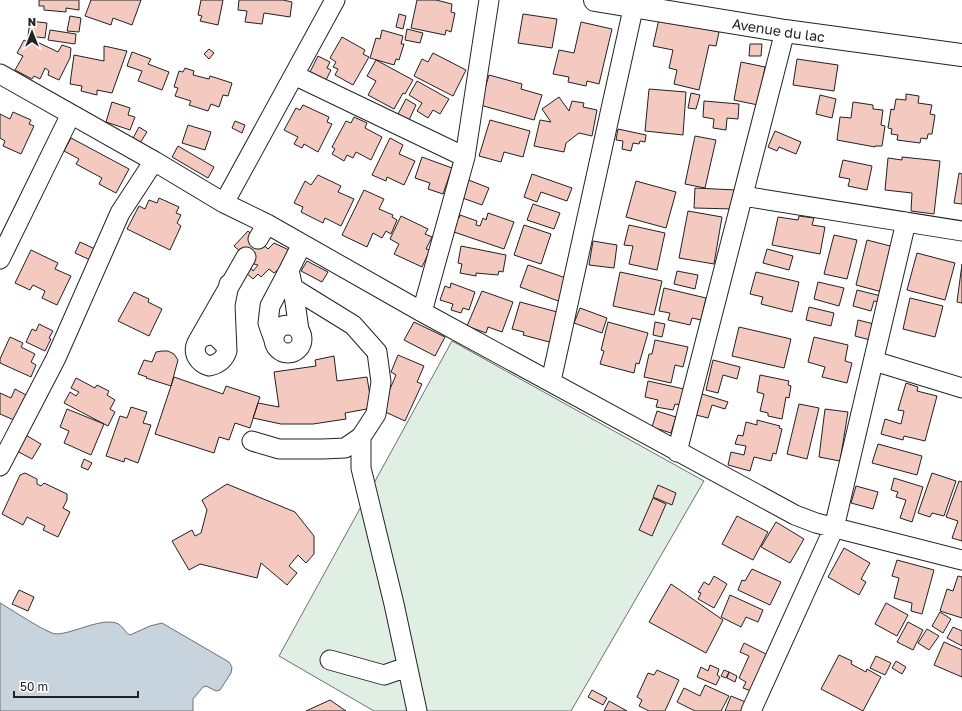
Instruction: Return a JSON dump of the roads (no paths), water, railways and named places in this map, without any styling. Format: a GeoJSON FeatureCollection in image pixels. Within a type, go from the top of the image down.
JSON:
{"type":"FeatureCollection","features":[{"type":"Feature","properties":{"kind":"main road","name":"Avenue du lac"},"geometry":{"type":"LineString","coordinates":[[595,0],[634,3],[785,31],[962,56]]}},
{"type":"Feature","properties":{"kind":"street"},"geometry":{"type":"LineString","coordinates":[[224,203],[335,0]]}},
{"type":"Feature","properties":{"kind":"street"},"geometry":{"type":"LineString","coordinates":[[422,312],[465,157],[489,0]]}},
{"type":"Feature","properties":{"kind":"street"},"geometry":{"type":"LineString","coordinates":[[551,382],[634,3]]}},
{"type":"Feature","properties":{"kind":"street"},"geometry":{"type":"LineString","coordinates":[[677,452],[785,31]]}},
{"type":"Feature","properties":{"kind":"street"},"geometry":{"type":"LineString","coordinates":[[0,74],[154,161],[224,203],[262,232],[302,244],[422,312],[795,515],[834,528],[962,560]]}},
{"type":"Feature","properties":{"kind":"street"},"geometry":{"type":"LineString","coordinates":[[294,75],[465,157]]}},
{"type":"Feature","properties":{"kind":"street"},"geometry":{"type":"LineString","coordinates":[[0,259],[71,114]]}},
{"type":"Feature","properties":{"kind":"street"},"geometry":{"type":"LineString","coordinates":[[0,466],[56,358],[120,213],[154,161]]}},
{"type":"Feature","properties":{"kind":"street"},"geometry":{"type":"LineString","coordinates":[[743,196],[962,231]]}},
{"type":"Feature","properties":{"kind":"street"},"geometry":{"type":"LineString","coordinates":[[751,711],[834,528],[906,222]]}},
{"type":"Feature","properties":{"kind":"street"},"geometry":{"type":"LineString","coordinates":[[291,279],[299,330],[302,334],[302,344],[300,348],[292,353],[287,353],[278,349],[274,340],[268,323],[270,306],[291,279],[302,244]]}},
{"type":"Feature","properties":{"kind":"street"},"geometry":{"type":"LineString","coordinates":[[229,284],[225,305],[226,351],[223,360],[215,365],[209,366],[200,361],[197,357],[196,352],[198,341],[229,284],[246,257]]}},
{"type":"Feature","properties":{"kind":"street"},"geometry":{"type":"LineString","coordinates":[[252,442],[279,449],[323,450],[345,448],[361,436],[376,414],[381,382],[377,352],[353,325],[291,279]]}},
{"type":"Feature","properties":{"kind":"street"},"geometry":{"type":"LineString","coordinates":[[198,341],[202,337],[212,335],[220,338],[226,346]]}},
{"type":"Feature","properties":{"kind":"street"},"geometry":{"type":"LineString","coordinates":[[874,361],[962,388]]}},
{"type":"Feature","properties":{"kind":"street"},"geometry":{"type":"LineString","coordinates":[[361,436],[361,468],[394,604],[416,711]]}},
{"type":"Feature","properties":{"kind":"street"},"geometry":{"type":"LineString","coordinates":[[330,660],[384,675],[407,667]]}}]}
